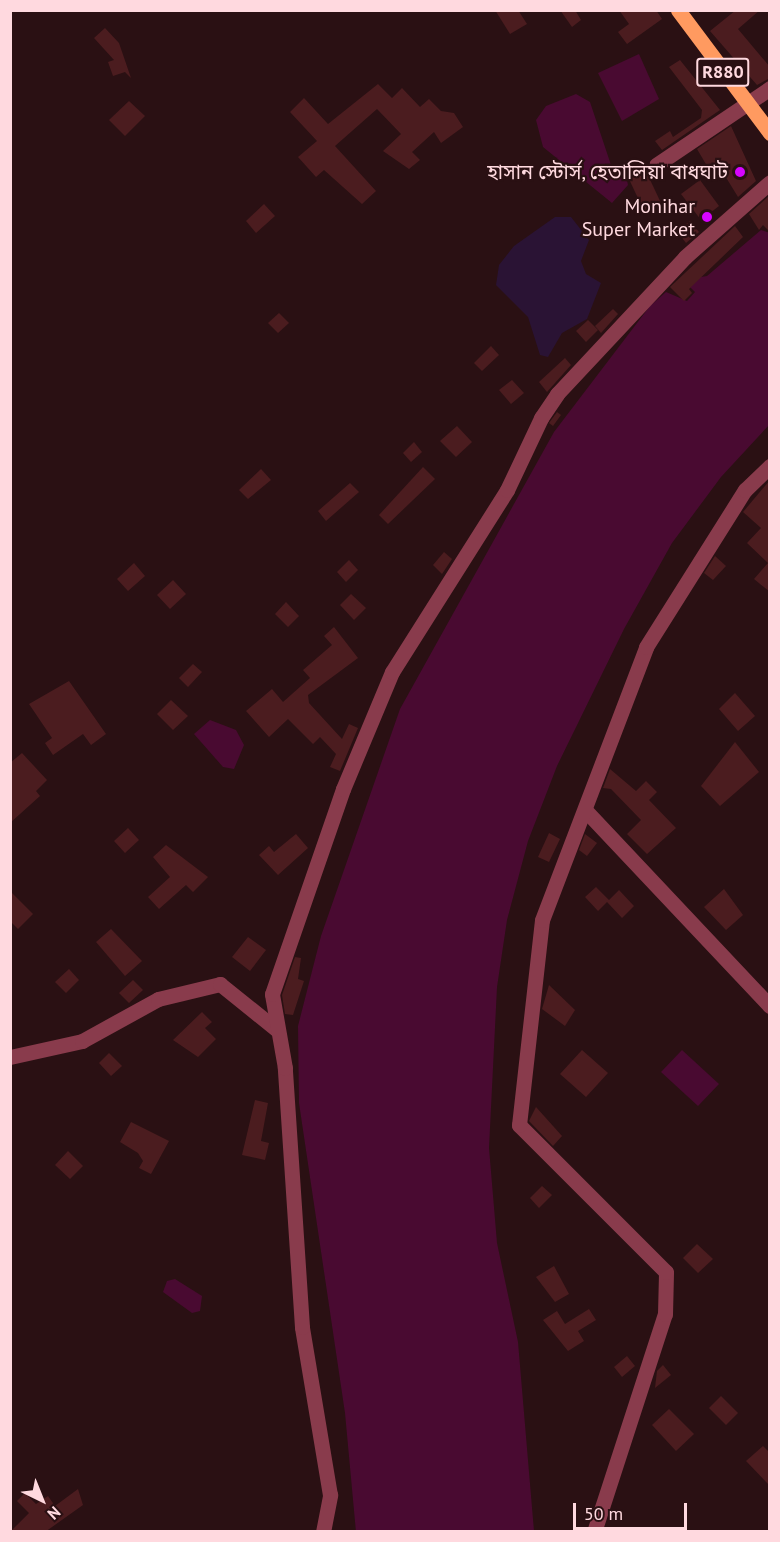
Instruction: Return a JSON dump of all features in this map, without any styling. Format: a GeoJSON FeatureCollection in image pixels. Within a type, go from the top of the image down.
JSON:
{"type":"FeatureCollection","features":[{"type":"Feature","properties":{"kind":"main road","name":"R880"},"geometry":{"type":"LineString","coordinates":[[678,10],[770,133]]}},
{"type":"Feature","properties":{"kind":"street"},"geometry":{"type":"LineString","coordinates":[[656,165],[770,88]]}},
{"type":"Feature","properties":{"kind":"street"},"geometry":{"type":"LineString","coordinates":[[323,1532],[330,1495],[302,1328],[285,1068],[276,1029],[272,994],[343,789],[392,672],[478,540],[557,394],[685,257],[770,182]]}},
{"type":"Feature","properties":{"kind":"street"},"geometry":{"type":"LineString","coordinates":[[594,1532],[666,1314],[666,1272],[519,1125],[542,920],[586,811],[646,647],[745,490],[770,466]]}},
{"type":"Feature","properties":{"kind":"street"},"geometry":{"type":"LineString","coordinates":[[586,811],[770,1006]]}},
{"type":"Feature","properties":{"kind":"street"},"geometry":{"type":"LineString","coordinates":[[10,1057],[82,1041],[158,999],[220,984],[276,1029]]}},
{"type":"Feature","properties":{"kind":"shaded area"},"geometry":{"type":"Polygon","coordinates":[[[639,54],[659,99],[622,121],[598,73],[639,54]]]}},
{"type":"Feature","properties":{"kind":"shaded area"},"geometry":{"type":"Polygon","coordinates":[[[576,94],[590,102],[612,168],[624,166],[628,185],[612,203],[543,147],[536,120],[546,106],[576,94]]]}},
{"type":"Feature","properties":{"kind":"shaded area"},"geometry":{"type":"Polygon","coordinates":[[[555,217],[571,217],[589,240],[581,261],[586,274],[601,283],[587,319],[562,333],[548,357],[540,355],[528,317],[496,285],[499,265],[514,246],[555,217]]]}},
{"type":"Feature","properties":{"kind":"shaded area"},"geometry":{"type":"Polygon","coordinates":[[[761,230],[770,233],[769,425],[721,477],[672,543],[624,629],[557,766],[528,841],[507,920],[497,987],[489,1148],[497,1243],[518,1342],[534,1531],[356,1532],[345,1413],[299,1103],[298,1026],[321,936],[400,709],[554,432],[650,306],[666,292],[687,301],[695,292],[683,280],[707,276],[761,230]]]}},
{"type":"Feature","properties":{"kind":"shaded area"},"geometry":{"type":"Polygon","coordinates":[[[210,720],[236,730],[244,745],[234,769],[223,767],[194,734],[210,720]]]}},
{"type":"Feature","properties":{"kind":"shaded area"},"geometry":{"type":"Polygon","coordinates":[[[682,1050],[719,1084],[698,1106],[661,1072],[682,1050]]]}},
{"type":"Feature","properties":{"kind":"shaded area"},"geometry":{"type":"Polygon","coordinates":[[[175,1279],[202,1296],[200,1311],[192,1313],[163,1292],[167,1281],[175,1279]]]}},
{"type":"Feature","properties":{"kind":"building"},"geometry":{"type":"Polygon","coordinates":[[[495,10],[518,10],[527,24],[510,34],[495,10]]]}},
{"type":"Feature","properties":{"kind":"building"},"geometry":{"type":"Polygon","coordinates":[[[560,10],[575,10],[581,20],[572,27],[560,10]]]}},
{"type":"Feature","properties":{"kind":"building"},"geometry":{"type":"Polygon","coordinates":[[[619,10],[656,10],[662,19],[627,44],[618,32],[629,24],[619,10]]]}},
{"type":"Feature","properties":{"kind":"building"},"geometry":{"type":"Polygon","coordinates":[[[736,10],[760,10],[738,29],[770,67],[770,78],[757,85],[710,31],[736,10]]]}},
{"type":"Feature","properties":{"kind":"building"},"geometry":{"type":"Polygon","coordinates":[[[105,28],[119,43],[131,78],[125,72],[113,76],[108,62],[114,60],[94,38],[105,28]]]}},
{"type":"Feature","properties":{"kind":"building"},"geometry":{"type":"Polygon","coordinates":[[[680,60],[720,110],[662,150],[655,141],[670,131],[673,137],[701,118],[702,110],[669,67],[680,60]]]}},
{"type":"Feature","properties":{"kind":"building"},"geometry":{"type":"Polygon","coordinates":[[[378,84],[392,98],[402,88],[420,107],[429,99],[441,111],[454,113],[463,127],[441,143],[434,132],[412,152],[420,160],[409,169],[383,151],[401,134],[377,109],[335,146],[376,191],[362,204],[324,170],[316,177],[298,157],[317,141],[290,112],[304,98],[328,124],[378,84]]]}},
{"type":"Feature","properties":{"kind":"building"},"geometry":{"type":"Polygon","coordinates":[[[129,101],[145,116],[125,136],[109,120],[129,101]]]}},
{"type":"Feature","properties":{"kind":"building"},"geometry":{"type":"Polygon","coordinates":[[[731,126],[756,181],[738,197],[719,166],[710,171],[697,149],[731,126]]]}},
{"type":"Feature","properties":{"kind":"building"},"geometry":{"type":"Polygon","coordinates":[[[645,169],[661,203],[644,211],[628,177],[645,169]]]}},
{"type":"Feature","properties":{"kind":"building"},"geometry":{"type":"Polygon","coordinates":[[[700,180],[719,206],[701,220],[681,194],[700,180]]]}},
{"type":"Feature","properties":{"kind":"building"},"geometry":{"type":"Polygon","coordinates":[[[770,195],[770,232],[763,225],[759,230],[749,214],[770,195]]]}},
{"type":"Feature","properties":{"kind":"building"},"geometry":{"type":"Polygon","coordinates":[[[264,204],[275,216],[256,233],[246,221],[264,204]]]}},
{"type":"Feature","properties":{"kind":"building"},"geometry":{"type":"Polygon","coordinates":[[[690,221],[699,232],[686,243],[677,231],[690,221]]]}},
{"type":"Feature","properties":{"kind":"building"},"geometry":{"type":"Polygon","coordinates":[[[735,226],[743,237],[689,289],[692,293],[684,301],[670,287],[735,226]]]}},
{"type":"Feature","properties":{"kind":"building"},"geometry":{"type":"Polygon","coordinates":[[[613,309],[618,314],[601,333],[595,326],[613,309]]]}},
{"type":"Feature","properties":{"kind":"building"},"geometry":{"type":"Polygon","coordinates":[[[279,313],[289,323],[278,333],[268,323],[279,313]]]}},
{"type":"Feature","properties":{"kind":"building"},"geometry":{"type":"Polygon","coordinates":[[[588,320],[598,330],[586,342],[576,331],[588,320]]]}},
{"type":"Feature","properties":{"kind":"building"},"geometry":{"type":"Polygon","coordinates":[[[491,346],[499,355],[482,371],[474,363],[491,346]]]}},
{"type":"Feature","properties":{"kind":"building"},"geometry":{"type":"Polygon","coordinates":[[[565,358],[571,365],[547,392],[539,382],[565,358]]]}},
{"type":"Feature","properties":{"kind":"building"},"geometry":{"type":"Polygon","coordinates":[[[512,380],[524,393],[511,404],[499,390],[512,380]]]}},
{"type":"Feature","properties":{"kind":"building"},"geometry":{"type":"Polygon","coordinates":[[[557,412],[561,415],[553,426],[549,423],[557,412]]]}},
{"type":"Feature","properties":{"kind":"building"},"geometry":{"type":"Polygon","coordinates":[[[457,426],[472,442],[456,457],[440,441],[457,426]]]}},
{"type":"Feature","properties":{"kind":"building"},"geometry":{"type":"Polygon","coordinates":[[[414,442],[422,452],[411,462],[403,453],[414,442]]]}},
{"type":"Feature","properties":{"kind":"building"},"geometry":{"type":"Polygon","coordinates":[[[423,467],[435,479],[388,524],[379,515],[423,467]]]}},
{"type":"Feature","properties":{"kind":"building"},"geometry":{"type":"Polygon","coordinates":[[[261,469],[271,480],[248,499],[239,490],[261,469]]]}},
{"type":"Feature","properties":{"kind":"building"},"geometry":{"type":"Polygon","coordinates":[[[770,480],[770,592],[754,579],[768,563],[747,543],[761,528],[743,512],[770,480]]]}},
{"type":"Feature","properties":{"kind":"building"},"geometry":{"type":"Polygon","coordinates":[[[350,483],[359,492],[326,521],[318,511],[350,483]]]}},
{"type":"Feature","properties":{"kind":"building"},"geometry":{"type":"Polygon","coordinates":[[[444,552],[452,559],[442,574],[433,565],[444,552]]]}},
{"type":"Feature","properties":{"kind":"building"},"geometry":{"type":"Polygon","coordinates":[[[715,556],[726,566],[713,580],[704,573],[715,556]]]}},
{"type":"Feature","properties":{"kind":"building"},"geometry":{"type":"Polygon","coordinates":[[[349,560],[358,570],[346,582],[337,572],[349,560]]]}},
{"type":"Feature","properties":{"kind":"building"},"geometry":{"type":"Polygon","coordinates":[[[134,563],[145,576],[128,591],[117,579],[134,563]]]}},
{"type":"Feature","properties":{"kind":"building"},"geometry":{"type":"Polygon","coordinates":[[[173,580],[186,594],[170,609],[157,595],[173,580]]]}},
{"type":"Feature","properties":{"kind":"building"},"geometry":{"type":"Polygon","coordinates":[[[351,594],[366,608],[354,620],[340,605],[351,594]]]}},
{"type":"Feature","properties":{"kind":"building"},"geometry":{"type":"Polygon","coordinates":[[[286,602],[299,616],[288,627],[275,614],[286,602]]]}},
{"type":"Feature","properties":{"kind":"building"},"geometry":{"type":"Polygon","coordinates":[[[334,627],[358,658],[308,695],[309,703],[342,739],[349,724],[358,728],[340,771],[330,767],[336,754],[320,737],[313,744],[288,719],[269,737],[246,711],[272,689],[283,702],[310,678],[303,670],[332,645],[324,636],[334,627]]]}},
{"type":"Feature","properties":{"kind":"building"},"geometry":{"type":"Polygon","coordinates":[[[193,664],[202,672],[188,687],[179,678],[193,664]]]}},
{"type":"Feature","properties":{"kind":"building"},"geometry":{"type":"Polygon","coordinates":[[[69,681],[106,734],[91,745],[83,734],[53,755],[45,743],[52,738],[29,704],[69,681]]]}},
{"type":"Feature","properties":{"kind":"building"},"geometry":{"type":"Polygon","coordinates":[[[735,693],[755,716],[738,731],[719,709],[735,693]]]}},
{"type":"Feature","properties":{"kind":"building"},"geometry":{"type":"Polygon","coordinates":[[[171,700],[188,716],[173,730],[157,714],[171,700]]]}},
{"type":"Feature","properties":{"kind":"building"},"geometry":{"type":"Polygon","coordinates":[[[735,742],[759,772],[720,806],[701,786],[735,742]]]}},
{"type":"Feature","properties":{"kind":"building"},"geometry":{"type":"Polygon","coordinates":[[[22,753],[47,780],[36,791],[40,796],[10,823],[10,763],[22,753]]]}},
{"type":"Feature","properties":{"kind":"building"},"geometry":{"type":"Polygon","coordinates":[[[610,769],[636,791],[646,781],[657,792],[649,800],[676,828],[647,854],[627,834],[641,820],[611,789],[603,788],[610,769]]]}},
{"type":"Feature","properties":{"kind":"building"},"geometry":{"type":"Polygon","coordinates":[[[128,828],[139,840],[125,853],[114,841],[128,828]]]}},
{"type":"Feature","properties":{"kind":"building"},"geometry":{"type":"Polygon","coordinates":[[[549,833],[560,839],[549,862],[538,857],[549,833]]]}},
{"type":"Feature","properties":{"kind":"building"},"geometry":{"type":"Polygon","coordinates":[[[296,834],[308,848],[278,875],[259,855],[269,846],[274,852],[296,834]]]}},
{"type":"Feature","properties":{"kind":"building"},"geometry":{"type":"Polygon","coordinates":[[[585,834],[597,843],[587,856],[579,850],[585,834]]]}},
{"type":"Feature","properties":{"kind":"building"},"geometry":{"type":"Polygon","coordinates":[[[166,845],[208,877],[193,892],[186,885],[159,909],[148,897],[170,877],[153,857],[166,845]]]}},
{"type":"Feature","properties":{"kind":"building"},"geometry":{"type":"Polygon","coordinates":[[[596,887],[609,900],[619,890],[634,906],[622,918],[607,902],[598,911],[585,897],[596,887]]]}},
{"type":"Feature","properties":{"kind":"building"},"geometry":{"type":"Polygon","coordinates":[[[724,889],[743,915],[726,930],[704,907],[724,889]]]}},
{"type":"Feature","properties":{"kind":"building"},"geometry":{"type":"Polygon","coordinates":[[[10,891],[33,914],[18,929],[10,921],[10,891]]]}},
{"type":"Feature","properties":{"kind":"building"},"geometry":{"type":"Polygon","coordinates":[[[111,929],[142,961],[125,976],[96,942],[111,929]]]}},
{"type":"Feature","properties":{"kind":"building"},"geometry":{"type":"Polygon","coordinates":[[[248,937],[266,950],[250,971],[232,957],[248,937]]]}},
{"type":"Feature","properties":{"kind":"building"},"geometry":{"type":"Polygon","coordinates":[[[295,957],[301,958],[298,979],[304,981],[293,1015],[285,1014],[282,995],[295,957]]]}},
{"type":"Feature","properties":{"kind":"building"},"geometry":{"type":"Polygon","coordinates":[[[69,969],[79,980],[66,993],[55,982],[69,969]]]}},
{"type":"Feature","properties":{"kind":"building"},"geometry":{"type":"Polygon","coordinates":[[[133,980],[143,990],[129,1003],[119,993],[133,980]]]}},
{"type":"Feature","properties":{"kind":"building"},"geometry":{"type":"Polygon","coordinates":[[[549,985],[575,1010],[565,1026],[542,1009],[549,985]]]}},
{"type":"Feature","properties":{"kind":"building"},"geometry":{"type":"Polygon","coordinates":[[[202,1012],[212,1022],[205,1028],[216,1039],[198,1057],[173,1040],[202,1012]]]}},
{"type":"Feature","properties":{"kind":"building"},"geometry":{"type":"Polygon","coordinates":[[[582,1050],[608,1073],[586,1097],[560,1074],[582,1050]]]}},
{"type":"Feature","properties":{"kind":"building"},"geometry":{"type":"Polygon","coordinates":[[[109,1053],[122,1066],[111,1076],[99,1063],[109,1053]]]}},
{"type":"Feature","properties":{"kind":"building"},"geometry":{"type":"Polygon","coordinates":[[[255,1100],[268,1103],[261,1141],[269,1143],[265,1160],[242,1155],[255,1100]]]}},
{"type":"Feature","properties":{"kind":"building"},"geometry":{"type":"Polygon","coordinates":[[[536,1107],[562,1136],[553,1146],[529,1121],[536,1107]]]}},
{"type":"Feature","properties":{"kind":"building"},"geometry":{"type":"Polygon","coordinates":[[[131,1122],[169,1141],[151,1174],[139,1168],[143,1161],[138,1153],[120,1142],[131,1122]]]}},
{"type":"Feature","properties":{"kind":"building"},"geometry":{"type":"Polygon","coordinates":[[[68,1151],[83,1166],[70,1179],[55,1165],[68,1151]]]}},
{"type":"Feature","properties":{"kind":"building"},"geometry":{"type":"Polygon","coordinates":[[[542,1186],[552,1195],[539,1208],[530,1198],[542,1186]]]}},
{"type":"Feature","properties":{"kind":"building"},"geometry":{"type":"Polygon","coordinates":[[[697,1244],[713,1259],[698,1273],[683,1258],[697,1244]]]}},
{"type":"Feature","properties":{"kind":"building"},"geometry":{"type":"Polygon","coordinates":[[[554,1266],[569,1294],[555,1302],[536,1277],[554,1266]]]}},
{"type":"Feature","properties":{"kind":"building"},"geometry":{"type":"Polygon","coordinates":[[[589,1309],[596,1320],[578,1331],[584,1341],[568,1351],[543,1320],[557,1311],[565,1324],[589,1309]]]}},
{"type":"Feature","properties":{"kind":"building"},"geometry":{"type":"Polygon","coordinates":[[[627,1356],[635,1366],[622,1377],[614,1367],[627,1356]]]}},
{"type":"Feature","properties":{"kind":"building"},"geometry":{"type":"Polygon","coordinates":[[[663,1365],[671,1375],[655,1388],[657,1371],[663,1365]]]}},
{"type":"Feature","properties":{"kind":"building"},"geometry":{"type":"Polygon","coordinates":[[[721,1396],[738,1413],[726,1425],[709,1408],[721,1396]]]}},
{"type":"Feature","properties":{"kind":"building"},"geometry":{"type":"Polygon","coordinates":[[[669,1409],[694,1434],[676,1451],[652,1425],[669,1409]]]}},
{"type":"Feature","properties":{"kind":"building"},"geometry":{"type":"Polygon","coordinates":[[[763,1446],[770,1453],[770,1486],[746,1461],[763,1446]]]}},
{"type":"Feature","properties":{"kind":"building"},"geometry":{"type":"Polygon","coordinates":[[[78,1489],[83,1505],[45,1532],[10,1532],[29,1513],[17,1501],[25,1493],[36,1504],[48,1496],[55,1506],[78,1489]]]}},
{"type":"Feature","properties":{"kind":"place","name":"হাসান স্টোর্স, হেতালিয়া বাধঘাট"},"geometry":{"type":"Point","coordinates":[740,172]}},
{"type":"Feature","properties":{"kind":"place","name":"Monihar Super Market"},"geometry":{"type":"Point","coordinates":[707,217]}}]}
